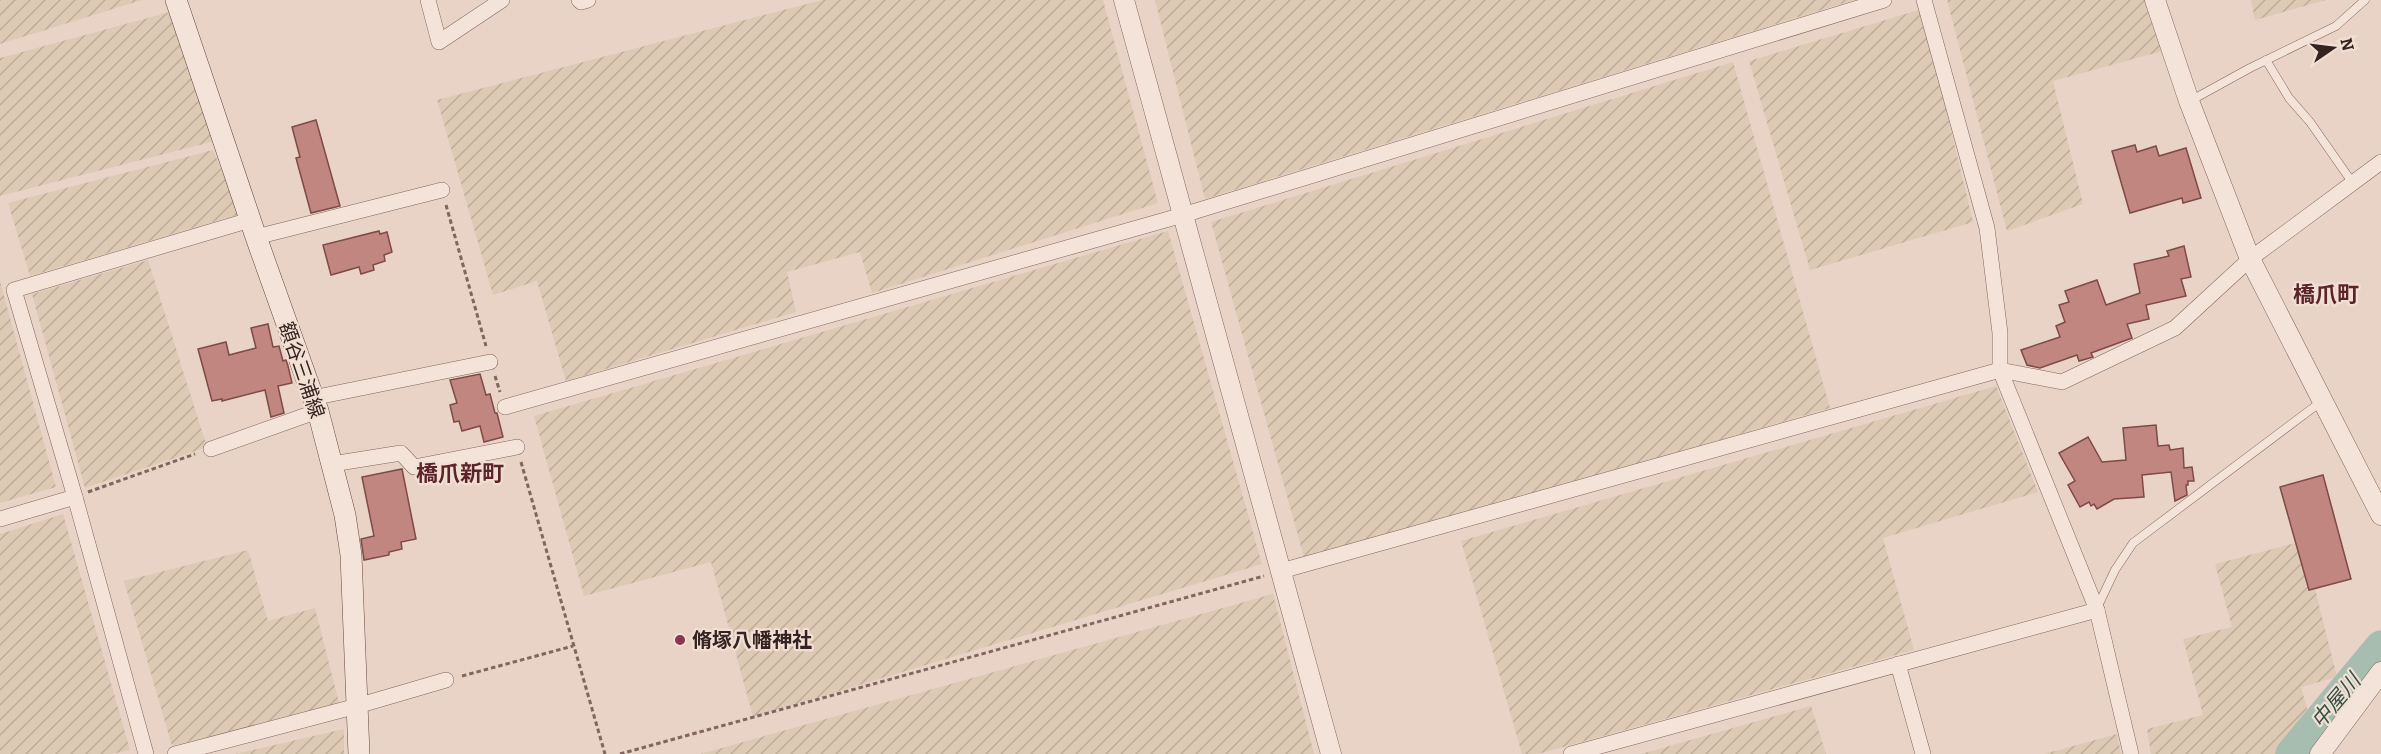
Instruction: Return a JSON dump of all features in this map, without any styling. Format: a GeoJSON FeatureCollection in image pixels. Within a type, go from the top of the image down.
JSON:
{"type":"FeatureCollection","features":[{"type":"Feature","properties":{"kind":"main road","name":"額谷三浦線"},"geometry":{"type":"LineString","coordinates":[[176,0],[315,405],[345,515],[351,555],[359,754]]}},
{"type":"Feature","properties":{"kind":"street"},"geometry":{"type":"LineString","coordinates":[[428,0],[439,42],[502,0]]}},
{"type":"Feature","properties":{"kind":"street"},"geometry":{"type":"LineString","coordinates":[[579,0],[582,2],[588,0]]}},
{"type":"Feature","properties":{"kind":"street"},"geometry":{"type":"LineString","coordinates":[[1124,0],[1330,754]]}},
{"type":"Feature","properties":{"kind":"street"},"geometry":{"type":"LineString","coordinates":[[506,407],[1183,215],[1884,0]]}},
{"type":"Feature","properties":{"kind":"street"},"geometry":{"type":"LineString","coordinates":[[1924,0],[1987,228],[2000,333],[2000,370],[2097,610],[2131,754]]}},
{"type":"Feature","properties":{"kind":"street"},"geometry":{"type":"LineString","coordinates":[[2155,0],[2189,102],[2250,259],[2381,515]]}},
{"type":"Feature","properties":{"kind":"street"},"geometry":{"type":"LineString","coordinates":[[1281,571],[2000,370],[2062,382],[2175,328],[2222,282],[2250,259],[2381,162]]}},
{"type":"Feature","properties":{"kind":"street"},"geometry":{"type":"LineString","coordinates":[[146,754],[75,496],[14,290],[253,229],[442,190]]}},
{"type":"Feature","properties":{"kind":"street"},"geometry":{"type":"LineString","coordinates":[[211,449],[315,405],[490,362]]}},
{"type":"Feature","properties":{"kind":"street"},"geometry":{"type":"LineString","coordinates":[[332,464],[401,453],[414,467],[517,447]]}},
{"type":"Feature","properties":{"kind":"street"},"geometry":{"type":"LineString","coordinates":[[0,519],[75,496]]}},
{"type":"Feature","properties":{"kind":"street"},"geometry":{"type":"LineString","coordinates":[[1571,754],[2097,610]]}},
{"type":"Feature","properties":{"kind":"street"},"geometry":{"type":"LineString","coordinates":[[1898,664],[1923,754]]}},
{"type":"Feature","properties":{"kind":"street"},"geometry":{"type":"LineString","coordinates":[[2320,754],[2381,672]]}},
{"type":"Feature","properties":{"kind":"street"},"geometry":{"type":"LineString","coordinates":[[175,754],[446,680]]}},
{"type":"Feature","properties":{"kind":"lane"},"geometry":{"type":"LineString","coordinates":[[2189,102],[2266,60],[2336,26],[2366,0]]}},
{"type":"Feature","properties":{"kind":"lane"},"geometry":{"type":"LineString","coordinates":[[2266,60],[2289,98],[2310,122],[2352,182]]}},
{"type":"Feature","properties":{"kind":"lane"},"geometry":{"type":"LineString","coordinates":[[2097,610],[2115,570],[2133,543],[2323,400]]}},
{"type":"Feature","properties":{"kind":"path"},"geometry":{"type":"LineString","coordinates":[[442,190],[490,362],[506,407]]}},
{"type":"Feature","properties":{"kind":"path"},"geometry":{"type":"LineString","coordinates":[[517,447],[605,754]]}},
{"type":"Feature","properties":{"kind":"path"},"geometry":{"type":"LineString","coordinates":[[75,496],[211,449]]}},
{"type":"Feature","properties":{"kind":"path"},"geometry":{"type":"LineString","coordinates":[[621,754],[1281,571]]}},
{"type":"Feature","properties":{"kind":"path"},"geometry":{"type":"LineString","coordinates":[[446,680],[573,646]]}},
{"type":"Feature","properties":{"kind":"shaded area"},"geometry":{"type":"Polygon","coordinates":[[[0,0],[142,0],[0,44],[0,0]]]}},
{"type":"Feature","properties":{"kind":"shaded area"},"geometry":{"type":"Polygon","coordinates":[[[822,0],[1103,0],[1158,203],[872,293],[860,252],[787,272],[796,312],[566,381],[537,281],[493,295],[437,100],[822,0]]]}},
{"type":"Feature","properties":{"kind":"shaded area"},"geometry":{"type":"Polygon","coordinates":[[[1155,0],[1854,0],[1205,199],[1155,0]]]}},
{"type":"Feature","properties":{"kind":"shaded area"},"geometry":{"type":"Polygon","coordinates":[[[1947,0],[2154,0],[2170,49],[2053,81],[2083,204],[2007,231],[1947,0]]]}},
{"type":"Feature","properties":{"kind":"shaded area"},"geometry":{"type":"Polygon","coordinates":[[[2251,0],[2326,0],[2255,20],[2251,0]]]}},
{"type":"Feature","properties":{"kind":"shaded area"},"geometry":{"type":"Polygon","coordinates":[[[1922,9],[1973,222],[1810,270],[1749,61],[1922,9]]]}},
{"type":"Feature","properties":{"kind":"shaded area"},"geometry":{"type":"Polygon","coordinates":[[[170,12],[215,141],[0,196],[0,58],[170,12]]]}},
{"type":"Feature","properties":{"kind":"shaded area"},"geometry":{"type":"Polygon","coordinates":[[[1733,62],[1830,408],[1305,561],[1211,222],[1733,62]]]}},
{"type":"Feature","properties":{"kind":"shaded area"},"geometry":{"type":"Polygon","coordinates":[[[213,150],[240,214],[30,276],[8,203],[213,150]]]}},
{"type":"Feature","properties":{"kind":"shaded area"},"geometry":{"type":"Polygon","coordinates":[[[1168,231],[1262,564],[753,717],[711,562],[584,596],[534,416],[1168,231]]]}},
{"type":"Feature","properties":{"kind":"shaded area"},"geometry":{"type":"Polygon","coordinates":[[[148,260],[207,447],[85,488],[32,294],[148,260]]]}},
{"type":"Feature","properties":{"kind":"shaded area"},"geometry":{"type":"Polygon","coordinates":[[[0,281],[56,487],[0,503],[0,281]]]}},
{"type":"Feature","properties":{"kind":"shaded area"},"geometry":{"type":"Polygon","coordinates":[[[1996,386],[2038,492],[1883,538],[1914,650],[1538,754],[1522,754],[1461,541],[1996,386]]]}},
{"type":"Feature","properties":{"kind":"shaded area"},"geometry":{"type":"Polygon","coordinates":[[[63,514],[130,750],[112,754],[0,754],[0,534],[63,514]]]}},
{"type":"Feature","properties":{"kind":"shaded area"},"geometry":{"type":"Polygon","coordinates":[[[2303,541],[2337,677],[2301,687],[2312,727],[2283,754],[2151,754],[2147,729],[2203,715],[2183,639],[2232,627],[2215,564],[2303,541]]]}},
{"type":"Feature","properties":{"kind":"shaded area"},"geometry":{"type":"Polygon","coordinates":[[[248,550],[268,621],[315,608],[339,703],[172,746],[124,581],[248,550]]]}},
{"type":"Feature","properties":{"kind":"shaded area"},"geometry":{"type":"Polygon","coordinates":[[[1273,594],[1314,754],[700,754],[1273,594]]]}},
{"type":"Feature","properties":{"kind":"shaded area"},"geometry":{"type":"Polygon","coordinates":[[[1811,706],[1826,754],[1641,754],[1811,706]]]}},
{"type":"Feature","properties":{"kind":"shaded area"},"geometry":{"type":"Polygon","coordinates":[[[344,729],[344,754],[235,754],[344,729]]]}},
{"type":"Feature","properties":{"kind":"shaded area"},"geometry":{"type":"Polygon","coordinates":[[[2117,734],[2121,754],[2044,754],[2117,734]]]}},
{"type":"Feature","properties":{"kind":"building"},"geometry":{"type":"Polygon","coordinates":[[[316,120],[340,206],[311,213],[296,158],[300,157],[292,127],[316,120]]]}},
{"type":"Feature","properties":{"kind":"building"},"geometry":{"type":"Polygon","coordinates":[[[2135,145],[2137,152],[2156,146],[2159,156],[2186,148],[2201,198],[2183,203],[2182,198],[2130,213],[2112,151],[2135,145]]]}},
{"type":"Feature","properties":{"kind":"building"},"geometry":{"type":"Polygon","coordinates":[[[379,231],[380,234],[387,232],[392,252],[384,255],[385,261],[373,265],[374,270],[361,274],[359,267],[331,275],[323,245],[379,231]]]}},
{"type":"Feature","properties":{"kind":"building"},"geometry":{"type":"Polygon","coordinates":[[[2184,246],[2191,277],[2181,279],[2186,296],[2146,305],[2149,319],[2127,324],[2132,338],[2091,353],[2093,357],[2079,361],[2077,355],[2040,368],[2027,365],[2021,350],[2060,337],[2056,326],[2065,322],[2059,305],[2069,302],[2065,291],[2097,280],[2106,305],[2140,293],[2134,264],[2169,256],[2167,251],[2184,246]]]}},
{"type":"Feature","properties":{"kind":"building"},"geometry":{"type":"Polygon","coordinates":[[[268,324],[273,347],[279,346],[283,361],[286,360],[292,383],[278,386],[284,413],[271,417],[265,390],[222,401],[222,399],[212,401],[198,349],[226,342],[229,355],[256,348],[251,328],[268,324]]]}},
{"type":"Feature","properties":{"kind":"building"},"geometry":{"type":"Polygon","coordinates":[[[480,374],[486,395],[490,394],[495,413],[497,413],[503,437],[484,442],[480,426],[462,431],[459,421],[454,422],[450,405],[457,403],[450,380],[480,374]]]}},
{"type":"Feature","properties":{"kind":"building"},"geometry":{"type":"Polygon","coordinates":[[[2156,425],[2158,446],[2169,445],[2170,450],[2183,448],[2184,468],[2192,467],[2194,481],[2188,481],[2186,485],[2187,495],[2175,501],[2171,472],[2142,475],[2144,497],[2114,499],[2097,509],[2089,502],[2080,507],[2068,485],[2075,481],[2059,453],[2088,437],[2102,462],[2126,460],[2123,428],[2156,425]]]}},
{"type":"Feature","properties":{"kind":"building"},"geometry":{"type":"Polygon","coordinates":[[[402,469],[416,539],[401,542],[402,549],[389,552],[389,555],[364,560],[361,539],[374,536],[362,477],[402,469]]]}},
{"type":"Feature","properties":{"kind":"building"},"geometry":{"type":"Polygon","coordinates":[[[2323,475],[2351,579],[2309,590],[2280,487],[2323,475]]]}},
{"type":"Feature","properties":{"kind":"waterway","name":"中屋川"},"geometry":{"type":"LineString","coordinates":[[2292,754],[2381,647]]}},
{"type":"Feature","properties":{"kind":"place","name":"脩塚八幡神社"},"geometry":{"type":"Point","coordinates":[680,640]}},
{"type":"Feature","properties":{"kind":"district","name":"橋爪町"},"geometry":{"type":"Point","coordinates":[2326,294]}},
{"type":"Feature","properties":{"kind":"district","name":"橋爪新町"},"geometry":{"type":"Point","coordinates":[460,473]}}]}
